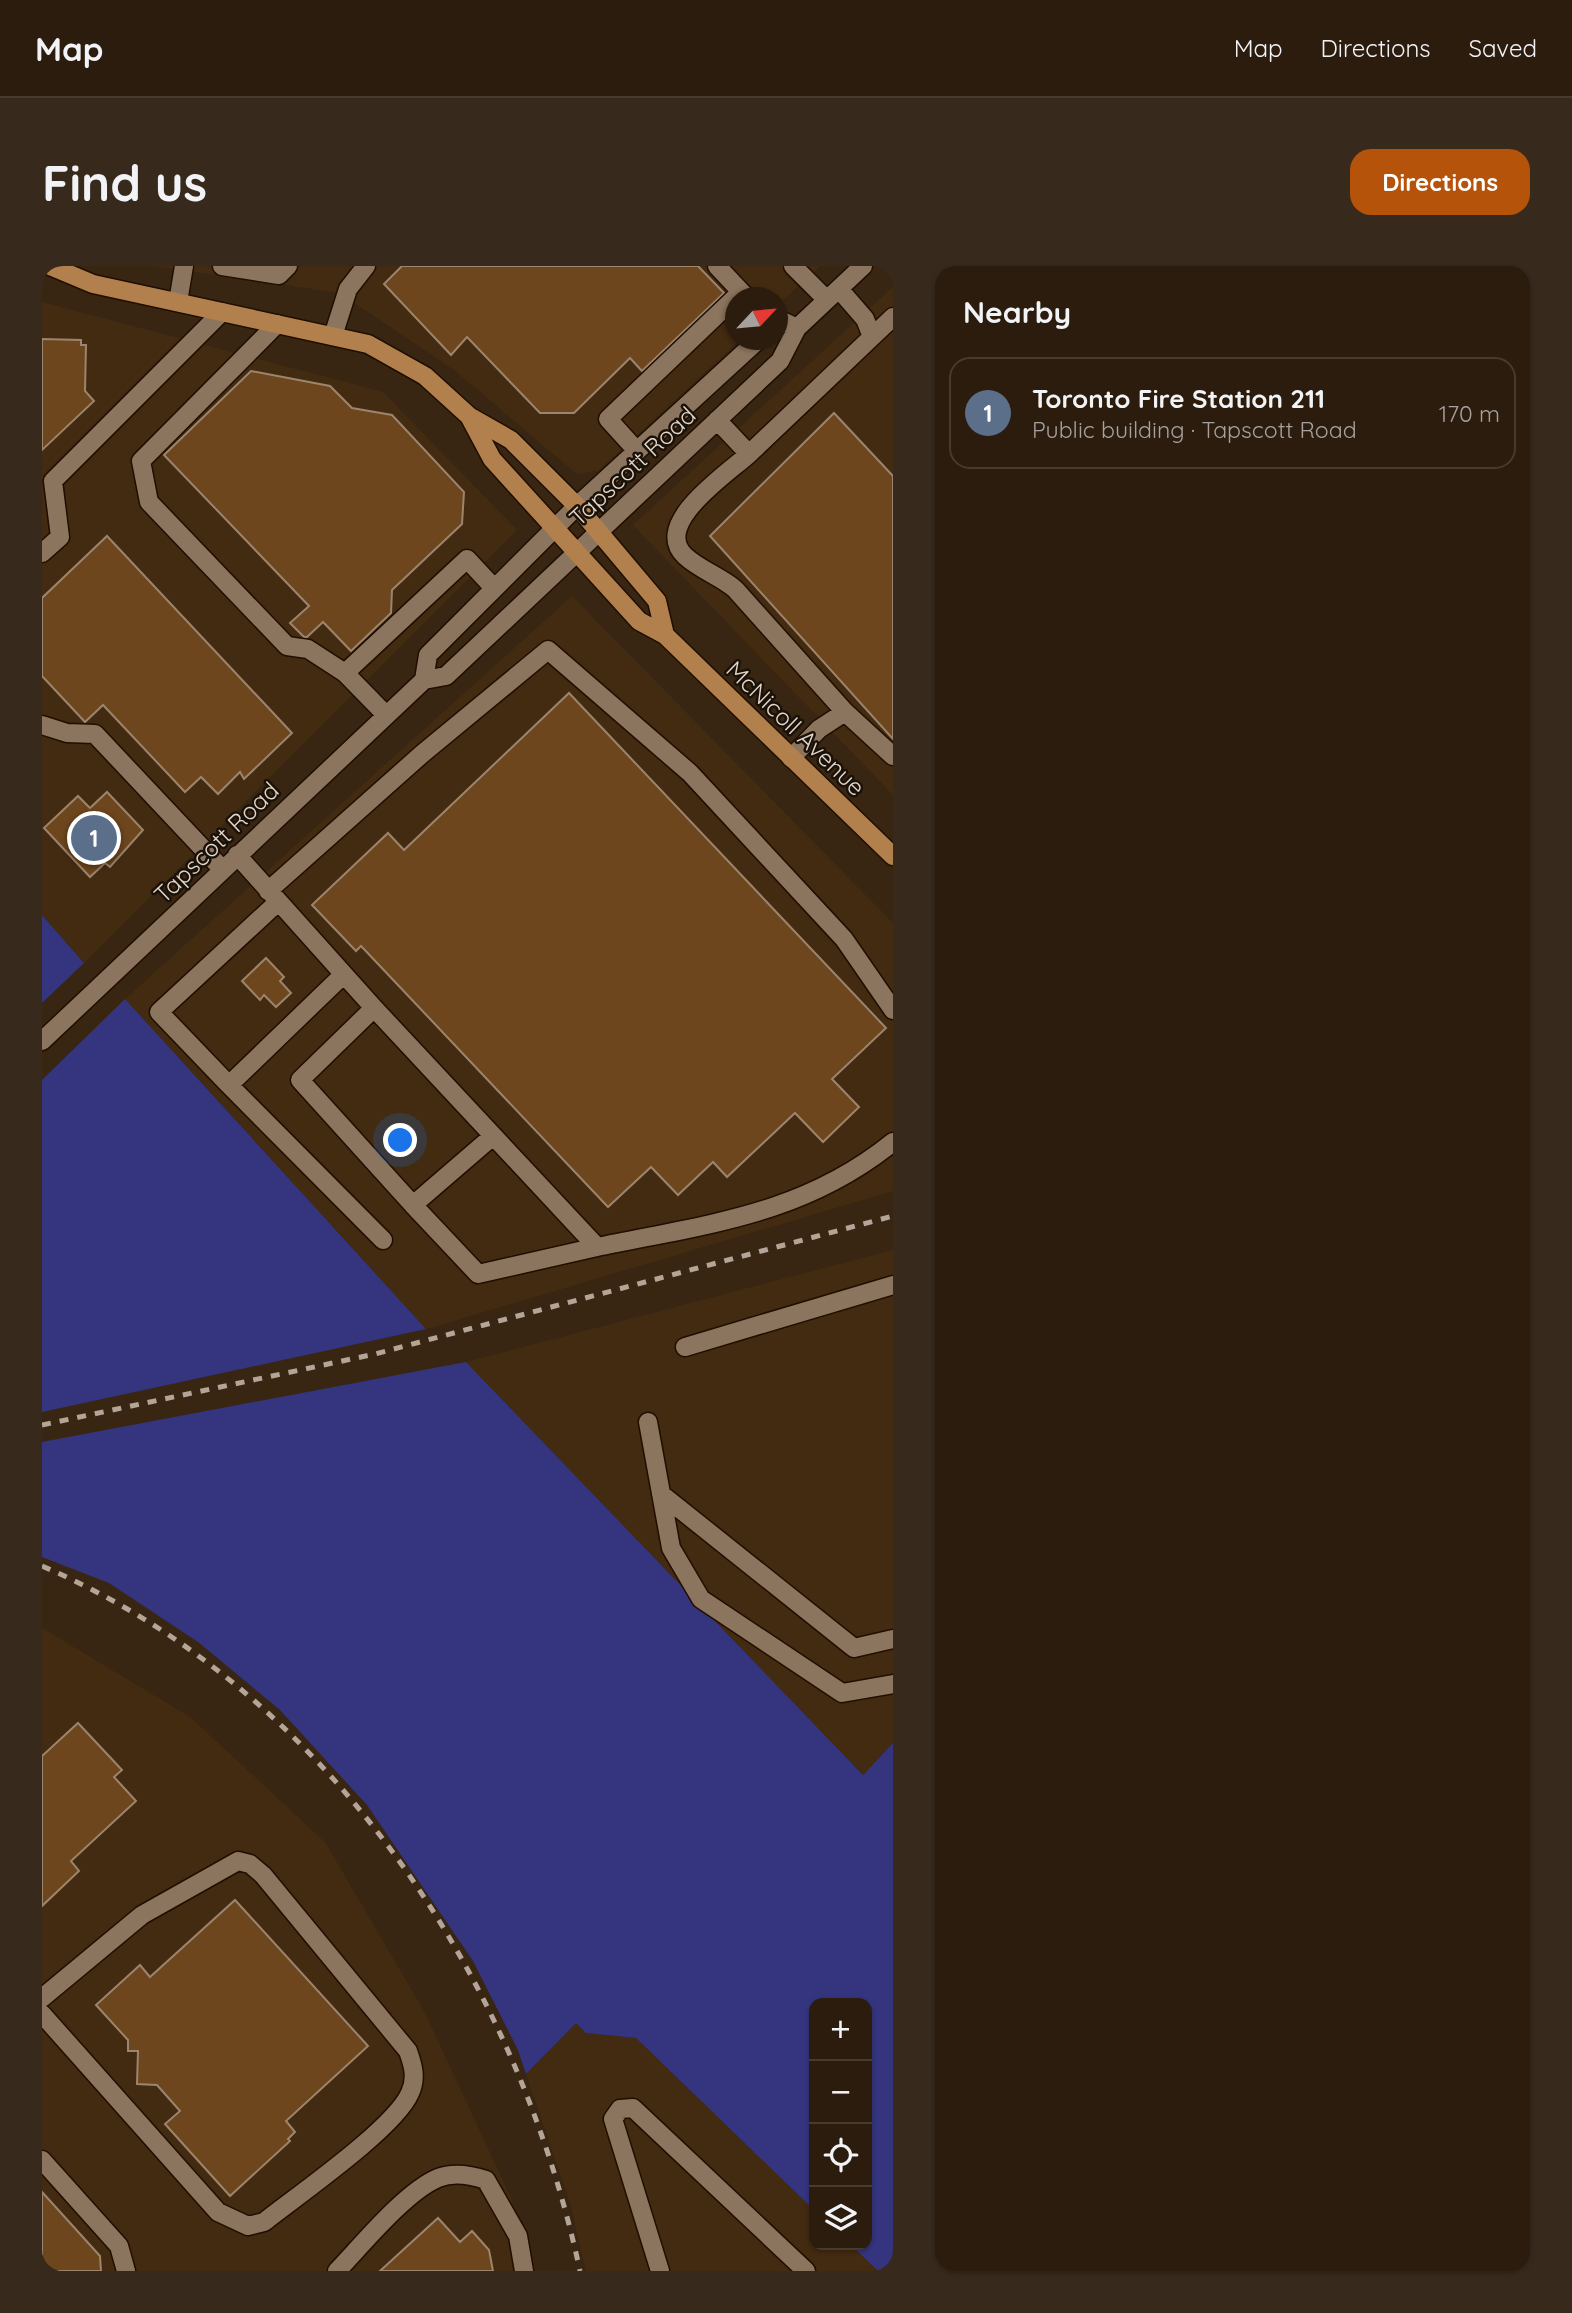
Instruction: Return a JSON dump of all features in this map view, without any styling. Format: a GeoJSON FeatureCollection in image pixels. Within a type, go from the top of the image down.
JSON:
{"type":"FeatureCollection","features":[{"type":"Feature","properties":{"kind":"main road","name":"McNicoll Avenue"},"geometry":{"type":"LineString","coordinates":[[50,266],[93,284],[368,344],[425,376],[469,416],[511,440],[577,506],[657,601],[666,635]]}},
{"type":"Feature","properties":{"kind":"main road","name":"McNicoll Avenue"},"geometry":{"type":"LineString","coordinates":[[469,416],[492,459],[639,621],[666,635],[893,856]]}},
{"type":"Feature","properties":{"kind":"street"},"geometry":{"type":"LineString","coordinates":[[178,302],[184,266]]}},
{"type":"Feature","properties":{"kind":"street"},"geometry":{"type":"LineString","coordinates":[[222,266],[279,275],[288,266]]}},
{"type":"Feature","properties":{"kind":"street"},"geometry":{"type":"LineString","coordinates":[[333,336],[348,289],[366,266]]}},
{"type":"Feature","properties":{"kind":"street"},"geometry":{"type":"LineString","coordinates":[[717,266],[737,287]]}},
{"type":"Feature","properties":{"kind":"street"},"geometry":{"type":"LineString","coordinates":[[793,266],[866,319],[872,337]]}},
{"type":"Feature","properties":{"kind":"street","name":"Tapscott Road"},"geometry":{"type":"LineString","coordinates":[[42,1041],[386,715],[424,680],[446,676],[780,361],[797,328],[863,266]]}},
{"type":"Feature","properties":{"kind":"street"},"geometry":{"type":"LineString","coordinates":[[42,553],[60,537],[53,481],[222,312]]}},
{"type":"Feature","properties":{"kind":"street"},"geometry":{"type":"LineString","coordinates":[[637,451],[608,419],[725,312]]}},
{"type":"Feature","properties":{"kind":"street"},"geometry":{"type":"LineString","coordinates":[[893,317],[685,511],[678,526],[676,541],[684,555],[719,575],[736,589],[845,712],[893,757]]}},
{"type":"Feature","properties":{"kind":"street"},"geometry":{"type":"LineString","coordinates":[[277,324],[141,461],[149,502],[287,646],[308,649],[345,673],[386,715]]}},
{"type":"Feature","properties":{"kind":"street"},"geometry":{"type":"LineString","coordinates":[[788,324],[797,328]]}},
{"type":"Feature","properties":{"kind":"street","name":"Tapscott Road"},"geometry":{"type":"LineString","coordinates":[[788,331],[797,328]]}},
{"type":"Feature","properties":{"kind":"street","name":"Tapscott Road"},"geometry":{"type":"LineString","coordinates":[[424,680],[428,655],[577,506],[747,350]]}},
{"type":"Feature","properties":{"kind":"street"},"geometry":{"type":"LineString","coordinates":[[717,420],[749,454]]}},
{"type":"Feature","properties":{"kind":"street"},"geometry":{"type":"LineString","coordinates":[[345,673],[467,559],[494,588]]}},
{"type":"Feature","properties":{"kind":"street"},"geometry":{"type":"LineString","coordinates":[[383,1240],[159,1012],[412,762],[548,650],[690,773],[844,939],[893,1010]]}},
{"type":"Feature","properties":{"kind":"street"},"geometry":{"type":"LineString","coordinates":[[791,758],[819,729],[845,712]]}},
{"type":"Feature","properties":{"kind":"street"},"geometry":{"type":"LineString","coordinates":[[42,725],[67,733],[95,734],[223,870]]}},
{"type":"Feature","properties":{"kind":"street"},"geometry":{"type":"LineString","coordinates":[[237,855],[343,975],[597,1247]]}},
{"type":"Feature","properties":{"kind":"street"},"geometry":{"type":"LineString","coordinates":[[229,1085],[343,975]]}},
{"type":"Feature","properties":{"kind":"street"},"geometry":{"type":"LineString","coordinates":[[374,1008],[300,1080],[478,1274],[761,1213],[822,1189],[865,1164],[893,1142]]}},
{"type":"Feature","properties":{"kind":"street"},"geometry":{"type":"LineString","coordinates":[[413,1205],[494,1136]]}},
{"type":"Feature","properties":{"kind":"street"},"geometry":{"type":"LineString","coordinates":[[685,1347],[893,1285]]}},
{"type":"Feature","properties":{"kind":"street"},"geometry":{"type":"LineString","coordinates":[[648,1422],[671,1548],[701,1599],[842,1693],[893,1684]]}},
{"type":"Feature","properties":{"kind":"street"},"geometry":{"type":"LineString","coordinates":[[661,1494],[853,1648],[893,1639]]}},
{"type":"Feature","properties":{"kind":"street"},"geometry":{"type":"LineString","coordinates":[[42,1998],[142,1915],[238,1861],[250,1864],[263,1875],[408,2051],[414,2067],[413,2085],[409,2096],[386,2125],[264,2222],[248,2227],[218,2212],[42,2014]]}},
{"type":"Feature","properties":{"kind":"street"},"geometry":{"type":"LineString","coordinates":[[660,2271],[613,2119],[620,2109],[633,2108],[806,2271]]}},
{"type":"Feature","properties":{"kind":"street"},"geometry":{"type":"LineString","coordinates":[[42,2160],[119,2246],[126,2271]]}},
{"type":"Feature","properties":{"kind":"street"},"geometry":{"type":"LineString","coordinates":[[337,2271],[399,2207],[438,2178],[465,2174],[486,2180],[518,2235],[524,2271]]}},
{"type":"Feature","properties":{"kind":"shaded area"},"geometry":{"type":"Polygon","coordinates":[[[154,266],[820,266],[788,296],[788,287],[725,287],[725,350],[729,350],[599,470],[577,474],[454,370],[340,293],[154,266]]]}},
{"type":"Feature","properties":{"kind":"shaded area"},"geometry":{"type":"Polygon","coordinates":[[[893,287],[893,795],[633,525],[893,287]]]}},
{"type":"Feature","properties":{"kind":"shaded area"},"geometry":{"type":"Polygon","coordinates":[[[42,302],[383,392],[517,530],[84,963],[42,915],[42,302]]]}},
{"type":"Feature","properties":{"kind":"shaded area"},"geometry":{"type":"Polygon","coordinates":[[[572,596],[893,923],[893,1191],[426,1329],[125,999],[572,596]]]}},
{"type":"Feature","properties":{"kind":"shaded area"},"geometry":{"type":"Polygon","coordinates":[[[42,915],[84,963],[42,1003],[42,915]]]}},
{"type":"Feature","properties":{"kind":"shaded area"},"geometry":{"type":"Polygon","coordinates":[[[125,999],[426,1329],[42,1412],[42,1080],[125,999]]]}},
{"type":"Feature","properties":{"kind":"shaded area"},"geometry":{"type":"Polygon","coordinates":[[[893,1250],[893,1743],[863,1775],[466,1362],[893,1250]]]}},
{"type":"Feature","properties":{"kind":"shaded area"},"geometry":{"type":"Polygon","coordinates":[[[466,1362],[863,1775],[893,1743],[893,2271],[878,2271],[856,2250],[872,2250],[872,1998],[809,1998],[809,2205],[636,2038],[586,2033],[576,2023],[526,2074],[518,2050],[473,1961],[367,1805],[280,1710],[198,1642],[109,1583],[42,1557],[42,1442],[466,1362]]]}},
{"type":"Feature","properties":{"kind":"shaded area"},"geometry":{"type":"Polygon","coordinates":[[[42,1628],[190,1717],[325,1842],[425,2013],[511,2198],[531,2271],[42,2271],[42,1628]]]}},
{"type":"Feature","properties":{"kind":"shaded area"},"geometry":{"type":"Polygon","coordinates":[[[576,2022],[586,2033],[636,2038],[809,2205],[809,2250],[856,2250],[878,2271],[586,2271],[570,2203],[526,2074],[576,2022]]]}},
{"type":"Feature","properties":{"kind":"building"},"geometry":{"type":"Polygon","coordinates":[[[402,266],[698,266],[724,293],[642,371],[630,358],[574,413],[540,413],[467,337],[451,355],[384,284],[402,266]]]}},
{"type":"Feature","properties":{"kind":"building"},"geometry":{"type":"Polygon","coordinates":[[[42,339],[81,340],[81,345],[86,345],[85,391],[94,401],[42,450],[42,339]]]}},
{"type":"Feature","properties":{"kind":"building"},"geometry":{"type":"Polygon","coordinates":[[[251,371],[330,386],[352,408],[392,415],[464,492],[462,524],[392,590],[391,613],[351,651],[323,622],[307,637],[290,623],[309,606],[164,455],[251,371]]]}},
{"type":"Feature","properties":{"kind":"building"},"geometry":{"type":"Polygon","coordinates":[[[834,413],[893,476],[893,739],[710,536],[834,413]]]}},
{"type":"Feature","properties":{"kind":"building"},"geometry":{"type":"Polygon","coordinates":[[[107,536],[292,733],[244,779],[240,772],[218,794],[201,777],[185,792],[103,705],[85,722],[42,676],[42,598],[107,536]]]}},
{"type":"Feature","properties":{"kind":"building"},"geometry":{"type":"Polygon","coordinates":[[[569,693],[886,1028],[832,1079],[859,1107],[823,1142],[795,1113],[727,1177],[713,1162],[678,1195],[651,1167],[608,1207],[361,946],[356,951],[312,905],[388,833],[404,850],[569,693]]]}},
{"type":"Feature","properties":{"kind":"building"},"geometry":{"type":"Polygon","coordinates":[[[107,792],[143,830],[110,867],[105,863],[90,877],[44,828],[78,796],[90,808],[107,792]]]}},
{"type":"Feature","properties":{"kind":"building"},"geometry":{"type":"Polygon","coordinates":[[[266,958],[284,977],[280,981],[291,993],[276,1007],[264,995],[260,1000],[242,981],[266,958]]]}},
{"type":"Feature","properties":{"kind":"building"},"geometry":{"type":"Polygon","coordinates":[[[78,1723],[122,1770],[114,1777],[136,1801],[71,1861],[79,1871],[42,1906],[42,1756],[78,1723]]]}},
{"type":"Feature","properties":{"kind":"building"},"geometry":{"type":"Polygon","coordinates":[[[235,1900],[368,2046],[286,2121],[295,2132],[288,2139],[290,2141],[230,2196],[165,2124],[180,2111],[157,2085],[137,2084],[138,2051],[128,2051],[128,2040],[96,2005],[140,1965],[150,1977],[235,1900]]]}},
{"type":"Feature","properties":{"kind":"building"},"geometry":{"type":"Polygon","coordinates":[[[42,2192],[100,2256],[101,2271],[42,2271],[42,2192]]]}},
{"type":"Feature","properties":{"kind":"building"},"geometry":{"type":"Polygon","coordinates":[[[438,2218],[460,2242],[472,2231],[489,2250],[493,2271],[380,2271],[438,2218]]]}},
{"type":"Feature","properties":{"kind":"railway"},"geometry":{"type":"LineString","coordinates":[[42,1425],[375,1354],[893,1216]]}},
{"type":"Feature","properties":{"kind":"railway"},"geometry":{"type":"LineString","coordinates":[[42,1566],[144,1619],[237,1686],[320,1764],[394,1853],[457,1950],[509,2053],[550,2161],[580,2271]]}},
{"type":"Feature","properties":{"kind":"place","name":"Toronto Fire Station 211"},"geometry":{"type":"Point","coordinates":[94,838]}}]}
